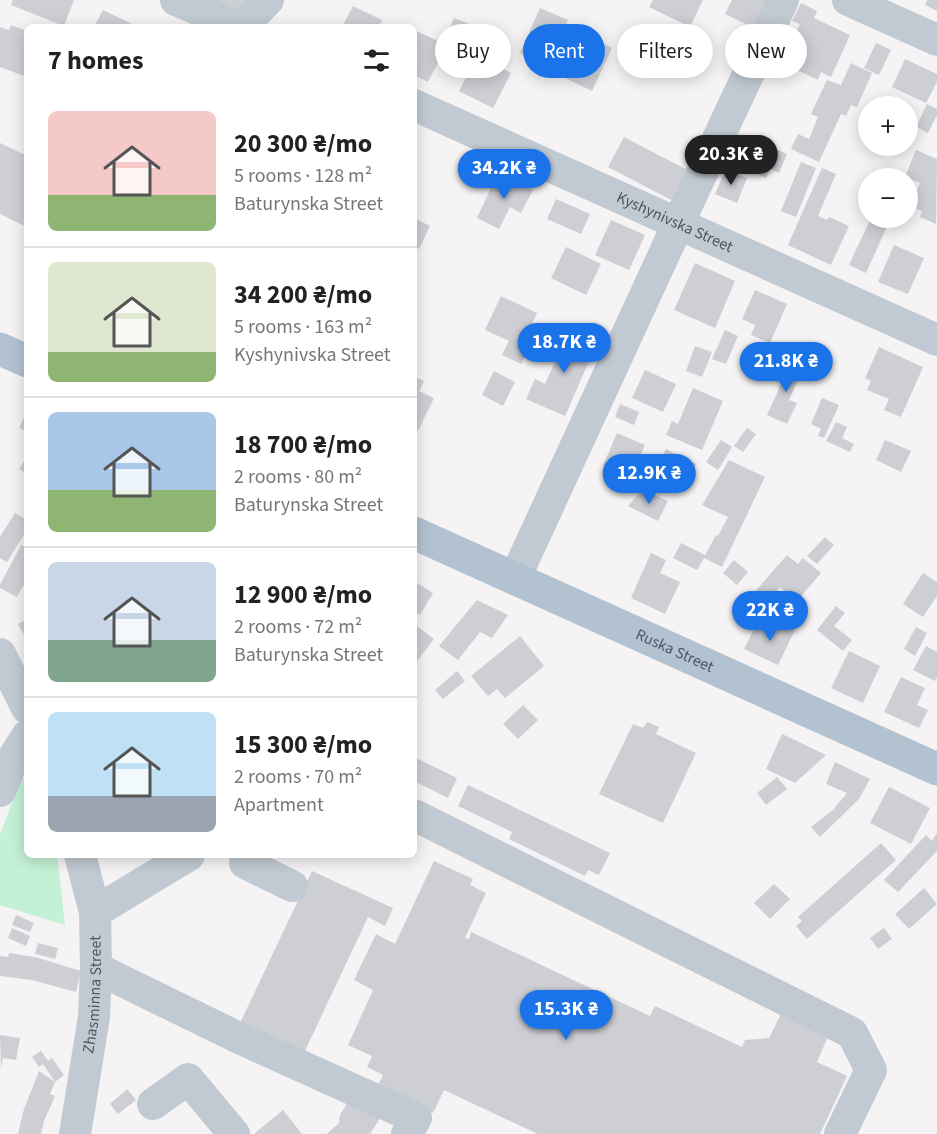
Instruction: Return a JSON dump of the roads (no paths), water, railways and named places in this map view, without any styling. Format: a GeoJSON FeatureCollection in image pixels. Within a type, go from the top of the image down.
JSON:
{"type":"FeatureCollection","features":[{"type":"Feature","properties":{"kind":"main road"},"geometry":{"type":"LineString","coordinates":[[0,349],[24,360]]}},
{"type":"Feature","properties":{"kind":"main road","name":"Ruska Street"},"geometry":{"type":"LineString","coordinates":[[417,534],[937,769]]}},
{"type":"Feature","properties":{"kind":"street"},"geometry":{"type":"LineString","coordinates":[[176,0],[233,24]]}},
{"type":"Feature","properties":{"kind":"street"},"geometry":{"type":"LineString","coordinates":[[243,24],[268,0]]}},
{"type":"Feature","properties":{"kind":"street"},"geometry":{"type":"LineString","coordinates":[[515,578],[783,0]]}},
{"type":"Feature","properties":{"kind":"street"},"geometry":{"type":"LineString","coordinates":[[848,0],[937,40]]}},
{"type":"Feature","properties":{"kind":"street","name":"Kyshynivska Street"},"geometry":{"type":"LineString","coordinates":[[417,106],[937,340]]}},
{"type":"Feature","properties":{"kind":"street"},"geometry":{"type":"LineString","coordinates":[[0,654],[24,702]]}},
{"type":"Feature","properties":{"kind":"street"},"geometry":{"type":"LineString","coordinates":[[0,791],[15,755],[24,741]]}},
{"type":"Feature","properties":{"kind":"street"},"geometry":{"type":"LineString","coordinates":[[417,816],[852,1032],[871,1070],[840,1134]]}},
{"type":"Feature","properties":{"kind":"street","name":"Zhasminna Street"},"geometry":{"type":"LineString","coordinates":[[75,1134],[94,1017],[96,968],[95,912],[81,858]]}},
{"type":"Feature","properties":{"kind":"street"},"geometry":{"type":"LineString","coordinates":[[95,912],[184,858]]}},
{"type":"Feature","properties":{"kind":"street"},"geometry":{"type":"LineString","coordinates":[[246,858],[245,863],[292,886]]}},
{"type":"Feature","properties":{"kind":"street"},"geometry":{"type":"LineString","coordinates":[[96,968],[237,1037],[416,1118],[407,1134]]}},
{"type":"Feature","properties":{"kind":"street"},"geometry":{"type":"LineString","coordinates":[[153,1104],[188,1079],[234,1134]]}}]}
